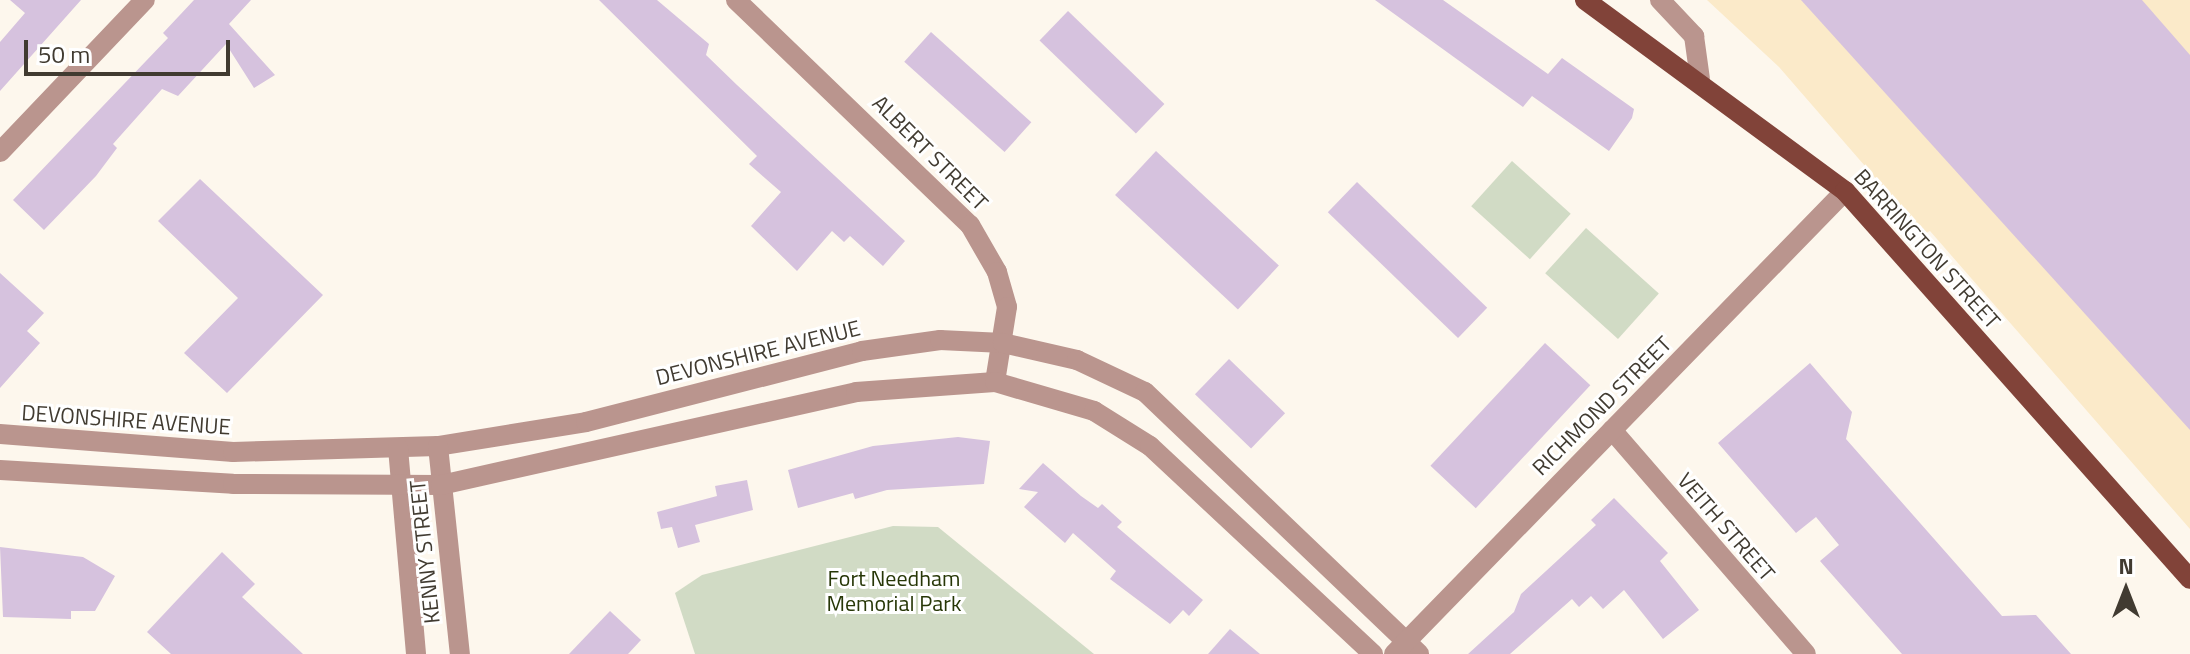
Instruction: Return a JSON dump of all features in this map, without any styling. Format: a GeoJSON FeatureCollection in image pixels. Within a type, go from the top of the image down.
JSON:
{"type":"FeatureCollection","features":[{"type":"Feature","properties":{"kind":"main road","name":"BARRINGTON STREET"},"geometry":{"type":"LineString","coordinates":[[1585,0],[1700,79],[1845,191],[2190,579]]}},
{"type":"Feature","properties":{"kind":"street"},"geometry":{"type":"LineString","coordinates":[[0,152],[145,0]]}},
{"type":"Feature","properties":{"kind":"street","name":"ALBERT STREET"},"geometry":{"type":"LineString","coordinates":[[736,0],[970,225],[997,272],[1007,307],[995,382]]}},
{"type":"Feature","properties":{"kind":"street"},"geometry":{"type":"LineString","coordinates":[[1660,0],[1694,36],[1700,79]]}},
{"type":"Feature","properties":{"kind":"street","name":"RICHMOND STREET"},"geometry":{"type":"LineString","coordinates":[[1406,650],[1612,430],[1845,191]]}},
{"type":"Feature","properties":{"kind":"street","name":"DEVONSHIRE AVENUE"},"geometry":{"type":"LineString","coordinates":[[0,434],[233,452],[438,446],[586,422],[862,351],[940,340],[1003,343],[1077,360],[1145,392],[1406,650]]}},
{"type":"Feature","properties":{"kind":"street"},"geometry":{"type":"LineString","coordinates":[[0,470],[402,487],[441,485],[856,392],[995,382],[1094,411],[1150,446],[1373,654]]}},
{"type":"Feature","properties":{"kind":"street","name":"VEITH STREET"},"geometry":{"type":"LineString","coordinates":[[1612,430],[1806,654]]}},
{"type":"Feature","properties":{"kind":"street","name":"KENNY STREET"},"geometry":{"type":"LineString","coordinates":[[438,446],[460,654]]}},
{"type":"Feature","properties":{"kind":"street","name":"KENNY STREET"},"geometry":{"type":"LineString","coordinates":[[398,448],[416,654]]}},
{"type":"Feature","properties":{"kind":"shaded area"},"geometry":{"type":"Polygon","coordinates":[[[1707,0],[2190,0],[2190,529],[1930,231],[1924,234],[1779,67],[1707,0]]]}},
{"type":"Feature","properties":{"kind":"green space"},"geometry":{"type":"Polygon","coordinates":[[[1512,161],[1571,214],[1530,259],[1471,206],[1512,161]]]}},
{"type":"Feature","properties":{"kind":"green space"},"geometry":{"type":"Polygon","coordinates":[[[1586,228],[1659,294],[1618,339],[1545,273],[1586,228]]]}},
{"type":"Feature","properties":{"kind":"green space","name":"Fort Needham Memorial Park"},"geometry":{"type":"Polygon","coordinates":[[[893,526],[938,527],[1094,654],[695,654],[675,593],[702,575],[893,526]]]}},
{"type":"Feature","properties":{"kind":"building"},"geometry":{"type":"Polygon","coordinates":[[[10,0],[81,0],[0,91],[0,42],[25,13],[10,0]]]}},
{"type":"Feature","properties":{"kind":"building"},"geometry":{"type":"Polygon","coordinates":[[[194,0],[251,0],[229,24],[275,75],[254,88],[226,44],[178,96],[162,89],[113,144],[117,148],[96,176],[44,230],[13,200],[168,38],[163,33],[194,0]]]}},
{"type":"Feature","properties":{"kind":"building"},"geometry":{"type":"Polygon","coordinates":[[[599,0],[657,0],[709,44],[706,55],[905,241],[883,266],[850,236],[844,242],[832,231],[797,271],[751,226],[781,192],[749,164],[757,156],[599,0]]]}},
{"type":"Feature","properties":{"kind":"building"},"geometry":{"type":"Polygon","coordinates":[[[1375,0],[1443,0],[1548,74],[1562,58],[1634,109],[1632,118],[1609,151],[1532,96],[1523,107],[1375,0]]]}},
{"type":"Feature","properties":{"kind":"building"},"geometry":{"type":"Polygon","coordinates":[[[1801,0],[2142,0],[2190,55],[2190,430],[1801,0]]]}},
{"type":"Feature","properties":{"kind":"building"},"geometry":{"type":"Polygon","coordinates":[[[1068,11],[1164,104],[1136,134],[1040,40],[1068,11]]]}},
{"type":"Feature","properties":{"kind":"building"},"geometry":{"type":"Polygon","coordinates":[[[931,32],[1031,122],[1005,152],[904,62],[931,32]]]}},
{"type":"Feature","properties":{"kind":"building"},"geometry":{"type":"Polygon","coordinates":[[[1156,151],[1279,266],[1238,309],[1115,195],[1156,151]]]}},
{"type":"Feature","properties":{"kind":"building"},"geometry":{"type":"Polygon","coordinates":[[[200,179],[323,295],[227,393],[184,353],[238,298],[158,221],[200,179]]]}},
{"type":"Feature","properties":{"kind":"building"},"geometry":{"type":"Polygon","coordinates":[[[1357,182],[1487,308],[1458,338],[1328,212],[1357,182]]]}},
{"type":"Feature","properties":{"kind":"building"},"geometry":{"type":"Polygon","coordinates":[[[0,273],[44,313],[27,331],[40,343],[0,388],[0,273]]]}},
{"type":"Feature","properties":{"kind":"building"},"geometry":{"type":"Polygon","coordinates":[[[1545,343],[1590,385],[1476,508],[1430,466],[1545,343]]]}},
{"type":"Feature","properties":{"kind":"building"},"geometry":{"type":"Polygon","coordinates":[[[1229,359],[1285,413],[1251,448],[1195,394],[1229,359]]]}},
{"type":"Feature","properties":{"kind":"building"},"geometry":{"type":"Polygon","coordinates":[[[1810,363],[1852,412],[1846,439],[2002,616],[2036,615],[2071,654],[1902,654],[1820,561],[1839,545],[1816,517],[1796,533],[1718,443],[1810,363]]]}},
{"type":"Feature","properties":{"kind":"building"},"geometry":{"type":"Polygon","coordinates":[[[958,437],[990,441],[984,484],[887,490],[855,499],[853,493],[798,508],[788,470],[873,446],[958,437]]]}},
{"type":"Feature","properties":{"kind":"building"},"geometry":{"type":"Polygon","coordinates":[[[1043,463],[1098,508],[1102,504],[1122,522],[1117,527],[1203,600],[1189,616],[1183,610],[1170,624],[1110,579],[1116,571],[1073,533],[1065,543],[1024,507],[1038,492],[1019,489],[1043,463]]]}},
{"type":"Feature","properties":{"kind":"building"},"geometry":{"type":"Polygon","coordinates":[[[747,480],[753,510],[695,525],[700,542],[678,548],[672,527],[661,529],[657,512],[717,496],[715,486],[747,480]]]}},
{"type":"Feature","properties":{"kind":"building"},"geometry":{"type":"Polygon","coordinates":[[[1614,498],[1668,553],[1660,561],[1699,610],[1663,639],[1624,590],[1603,609],[1591,596],[1579,607],[1572,599],[1510,654],[1468,654],[1514,612],[1521,594],[1596,525],[1591,520],[1614,498]]]}},
{"type":"Feature","properties":{"kind":"building"},"geometry":{"type":"Polygon","coordinates":[[[0,547],[83,557],[115,576],[95,611],[71,611],[71,619],[3,617],[0,547]]]}},
{"type":"Feature","properties":{"kind":"building"},"geometry":{"type":"Polygon","coordinates":[[[222,552],[255,584],[242,597],[303,654],[171,654],[147,632],[222,552]]]}},
{"type":"Feature","properties":{"kind":"building"},"geometry":{"type":"Polygon","coordinates":[[[610,611],[641,640],[628,654],[569,654],[610,611]]]}},
{"type":"Feature","properties":{"kind":"building"},"geometry":{"type":"Polygon","coordinates":[[[1230,629],[1260,654],[1208,654],[1230,629]]]}}]}
